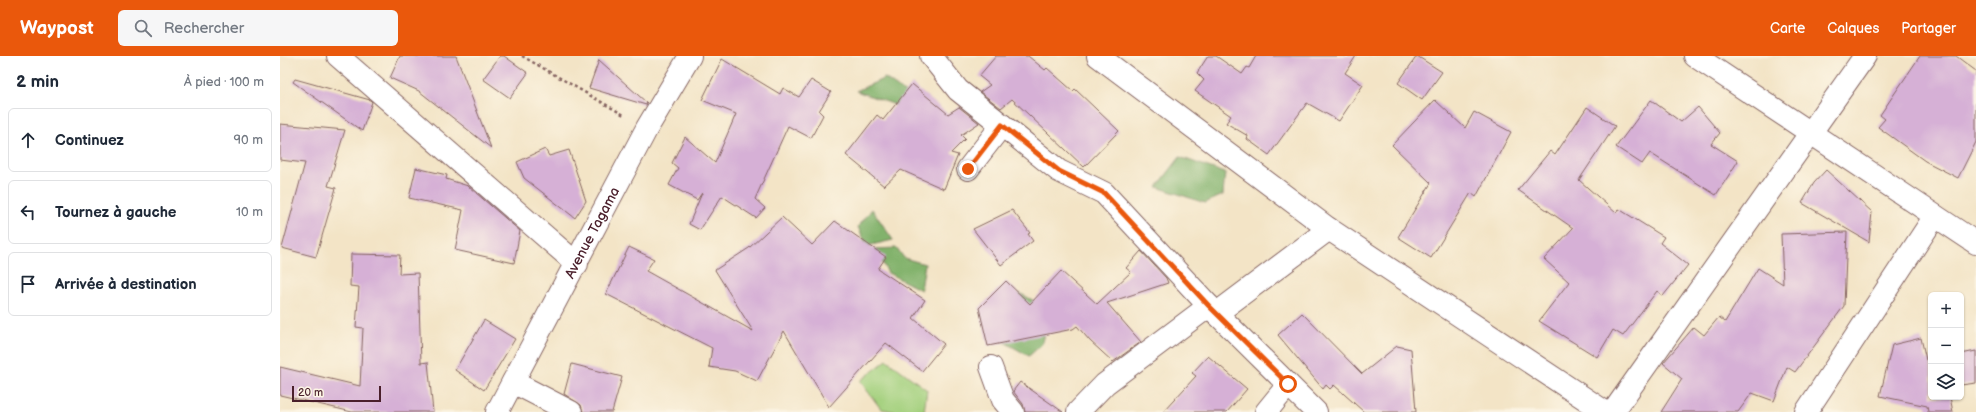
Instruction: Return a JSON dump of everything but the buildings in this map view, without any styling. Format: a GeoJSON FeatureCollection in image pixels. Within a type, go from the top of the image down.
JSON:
{"type":"FeatureCollection","features":[{"type":"Feature","properties":{"kind":"street"},"geometry":{"type":"LineString","coordinates":[[338,56],[577,264]]}},
{"type":"Feature","properties":{"kind":"street","name":"Avenue Tagama"},"geometry":{"type":"LineString","coordinates":[[497,412],[577,264],[647,128],[690,56]]}},
{"type":"Feature","properties":{"kind":"street"},"geometry":{"type":"LineString","coordinates":[[931,56],[958,90],[1059,171],[1104,193],[1213,310],[1316,412]]}},
{"type":"Feature","properties":{"kind":"street"},"geometry":{"type":"LineString","coordinates":[[1098,56],[1329,229],[1605,412]]}},
{"type":"Feature","properties":{"kind":"street"},"geometry":{"type":"LineString","coordinates":[[1695,56],[1976,243]]}},
{"type":"Feature","properties":{"kind":"street"},"geometry":{"type":"LineString","coordinates":[[1614,412],[1865,56]]}},
{"type":"Feature","properties":{"kind":"street"},"geometry":{"type":"LineString","coordinates":[[968,169],[1002,125]]}},
{"type":"Feature","properties":{"kind":"street"},"geometry":{"type":"LineString","coordinates":[[1806,412],[1935,216]]}},
{"type":"Feature","properties":{"kind":"street"},"geometry":{"type":"LineString","coordinates":[[1078,412],[1105,384],[1329,229]]}},
{"type":"Feature","properties":{"kind":"street"},"geometry":{"type":"LineString","coordinates":[[991,367],[1003,400],[1013,412]]}},
{"type":"Feature","properties":{"kind":"street"},"geometry":{"type":"LineString","coordinates":[[513,382],[570,412]]}},
{"type":"Feature","properties":{"kind":"street"},"geometry":{"type":"LineString","coordinates":[[1266,412],[1288,384]]}},
{"type":"Feature","properties":{"kind":"path"},"geometry":{"type":"LineString","coordinates":[[522,56],[647,128]]}},
{"type":"Feature","properties":{"kind":"green space"},"geometry":{"type":"Polygon","coordinates":[[[885,78],[914,99],[904,108],[856,91],[885,78]]]}},
{"type":"Feature","properties":{"kind":"green space"},"geometry":{"type":"Polygon","coordinates":[[[1180,157],[1225,173],[1223,195],[1205,203],[1157,187],[1180,157]]]}},
{"type":"Feature","properties":{"kind":"green space"},"geometry":{"type":"Polygon","coordinates":[[[872,209],[893,240],[867,246],[858,227],[872,209]]]}},
{"type":"Feature","properties":{"kind":"green space"},"geometry":{"type":"Polygon","coordinates":[[[897,248],[904,258],[925,264],[921,290],[888,273],[875,249],[897,248]]]}},
{"type":"Feature","properties":{"kind":"green space"},"geometry":{"type":"Polygon","coordinates":[[[1019,293],[1048,308],[1042,344],[1029,356],[988,333],[1019,293]]]}},
{"type":"Feature","properties":{"kind":"green space"},"geometry":{"type":"Polygon","coordinates":[[[887,360],[927,390],[924,412],[898,412],[881,409],[860,381],[887,360]]]}},
{"type":"Feature","properties":{"kind":"route"},"geometry":{"type":"LineString","coordinates":[[968,169],[1002,125],[1059,171],[1104,193],[1209,306],[1288,384]]}}]}
